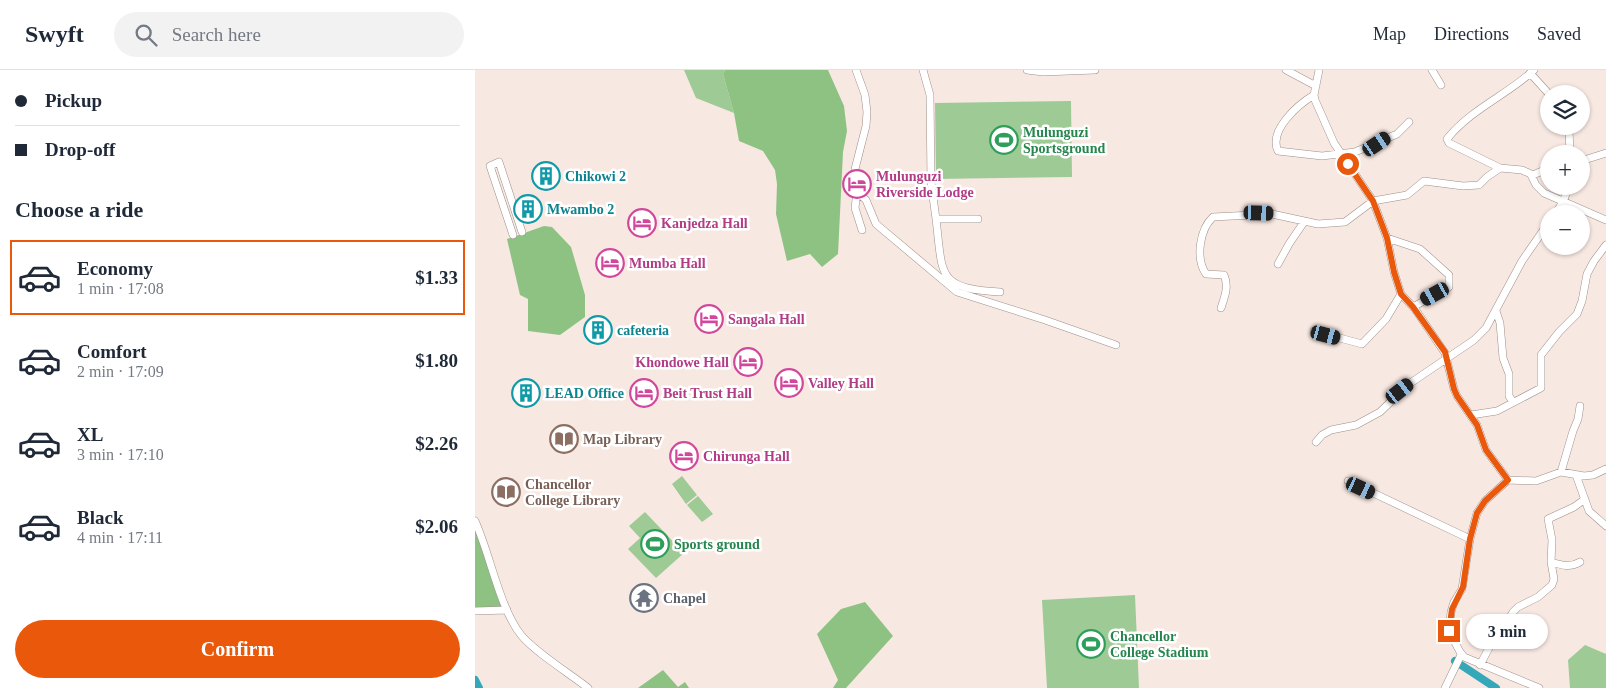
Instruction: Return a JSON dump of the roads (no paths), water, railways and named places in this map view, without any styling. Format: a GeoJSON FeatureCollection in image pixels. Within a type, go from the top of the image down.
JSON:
{"type":"FeatureCollection","features":[{"type":"Feature","properties":{"kind":"street"},"geometry":{"type":"LineString","coordinates":[[856,70],[865,95],[867,112],[866,126],[855,169],[857,192],[855,208],[862,230]]}},
{"type":"Feature","properties":{"kind":"street"},"geometry":{"type":"LineString","coordinates":[[923,70],[930,95],[931,182],[943,268],[946,277],[964,288],[1001,292]]}},
{"type":"Feature","properties":{"kind":"street"},"geometry":{"type":"LineString","coordinates":[[1027,70],[1043,72],[1095,70]]}},
{"type":"Feature","properties":{"kind":"street"},"geometry":{"type":"LineString","coordinates":[[1286,70],[1316,86]]}},
{"type":"Feature","properties":{"kind":"street"},"geometry":{"type":"LineString","coordinates":[[1319,70],[1314,94],[1322,117],[1341,154],[1373,201],[1387,238],[1401,294],[1413,307],[1447,358],[1454,389],[1477,425],[1486,450],[1508,480]]}},
{"type":"Feature","properties":{"kind":"street"},"geometry":{"type":"LineString","coordinates":[[1432,70],[1441,86]]}},
{"type":"Feature","properties":{"kind":"street"},"geometry":{"type":"LineString","coordinates":[[1542,85],[1532,72],[1482,107],[1447,139],[1449,143],[1500,168],[1522,170],[1531,174],[1536,185],[1544,193],[1606,220]]}},
{"type":"Feature","properties":{"kind":"street"},"geometry":{"type":"LineString","coordinates":[[1314,94],[1291,111],[1276,138],[1275,146],[1278,151],[1322,156],[1355,152],[1401,132],[1409,122]]}},
{"type":"Feature","properties":{"kind":"street"},"geometry":{"type":"LineString","coordinates":[[1590,158],[1606,153]]}},
{"type":"Feature","properties":{"kind":"street"},"geometry":{"type":"LineString","coordinates":[[513,235],[491,166],[499,162],[522,232]]}},
{"type":"Feature","properties":{"kind":"street"},"geometry":{"type":"LineString","coordinates":[[1221,308],[1227,288],[1224,274],[1206,274],[1201,262],[1201,241],[1208,222],[1213,217],[1259,213],[1304,222],[1331,224],[1345,222],[1373,201],[1407,195],[1424,181],[1463,186],[1479,185],[1500,168]]}},
{"type":"Feature","properties":{"kind":"street"},"geometry":{"type":"LineString","coordinates":[[1531,174],[1540,171]]}},
{"type":"Feature","properties":{"kind":"street"},"geometry":{"type":"LineString","coordinates":[[857,192],[866,200],[876,224],[952,289],[1116,345]]}},
{"type":"Feature","properties":{"kind":"street"},"geometry":{"type":"LineString","coordinates":[[1561,205],[1566,195]]}},
{"type":"Feature","properties":{"kind":"street"},"geometry":{"type":"LineString","coordinates":[[936,219],[978,219]]}},
{"type":"Feature","properties":{"kind":"street"},"geometry":{"type":"LineString","coordinates":[[1278,264],[1304,222]]}},
{"type":"Feature","properties":{"kind":"street"},"geometry":{"type":"LineString","coordinates":[[1316,442],[1331,430],[1356,424],[1380,412],[1400,391],[1474,340],[1487,328],[1522,261],[1540,235]]}},
{"type":"Feature","properties":{"kind":"street"},"geometry":{"type":"LineString","coordinates":[[1387,238],[1420,249],[1449,275],[1449,287],[1413,307]]}},
{"type":"Feature","properties":{"kind":"street"},"geometry":{"type":"LineString","coordinates":[[1471,415],[1497,411],[1541,388],[1541,355],[1559,332],[1577,314],[1582,301],[1587,274],[1606,245]]}},
{"type":"Feature","properties":{"kind":"street"},"geometry":{"type":"LineString","coordinates":[[1313,331],[1362,344],[1386,319],[1401,294]]}},
{"type":"Feature","properties":{"kind":"street"},"geometry":{"type":"LineString","coordinates":[[1496,311],[1500,323],[1503,358],[1509,374],[1509,396],[1513,402]]}},
{"type":"Feature","properties":{"kind":"street"},"geometry":{"type":"LineString","coordinates":[[1561,472],[1578,419],[1580,406]]}},
{"type":"Feature","properties":{"kind":"street"},"geometry":{"type":"LineString","coordinates":[[1539,688],[1480,665],[1461,655],[1449,631],[1452,609],[1463,587],[1470,539],[1477,513],[1481,506],[1508,480],[1536,481],[1561,472],[1584,476],[1593,475],[1606,469]]}},
{"type":"Feature","properties":{"kind":"street"},"geometry":{"type":"LineString","coordinates":[[1576,475],[1593,515],[1606,526]]}},
{"type":"Feature","properties":{"kind":"street"},"geometry":{"type":"LineString","coordinates":[[1348,481],[1470,539]]}},
{"type":"Feature","properties":{"kind":"street"},"geometry":{"type":"LineString","coordinates":[[1480,665],[1513,612],[1520,606],[1538,597],[1552,585],[1554,578],[1551,562],[1552,540],[1548,519],[1574,507],[1585,499]]}},
{"type":"Feature","properties":{"kind":"street"},"geometry":{"type":"LineString","coordinates":[[475,521],[507,610],[516,627],[527,640],[588,688]]}},
{"type":"Feature","properties":{"kind":"street"},"geometry":{"type":"LineString","coordinates":[[1551,562],[1571,566],[1580,562]]}},
{"type":"Feature","properties":{"kind":"street"},"geometry":{"type":"LineString","coordinates":[[475,611],[507,610]]}},
{"type":"Feature","properties":{"kind":"street"},"geometry":{"type":"LineString","coordinates":[[1445,688],[1461,655]]}},
{"type":"Feature","properties":{"kind":"waterway"},"geometry":{"type":"LineString","coordinates":[[1455,661],[1496,688]]}},
{"type":"Feature","properties":{"kind":"waterway"},"geometry":{"type":"LineString","coordinates":[[475,680],[479,688]]}},
{"type":"Feature","properties":{"kind":"place","name":"Mulunguzi Sportsground"},"geometry":{"type":"Point","coordinates":[1004,140]}},
{"type":"Feature","properties":{"kind":"place","name":"Chikowi 2"},"geometry":{"type":"Point","coordinates":[546,176]}},
{"type":"Feature","properties":{"kind":"place","name":"Mulunguzi Riverside Lodge"},"geometry":{"type":"Point","coordinates":[857,184]}},
{"type":"Feature","properties":{"kind":"place","name":"Mwambo 2"},"geometry":{"type":"Point","coordinates":[528,209]}},
{"type":"Feature","properties":{"kind":"place","name":"Kanjedza Hall"},"geometry":{"type":"Point","coordinates":[642,223]}},
{"type":"Feature","properties":{"kind":"place","name":"Mumba Hall"},"geometry":{"type":"Point","coordinates":[610,263]}},
{"type":"Feature","properties":{"kind":"place","name":"Sangala Hall"},"geometry":{"type":"Point","coordinates":[709,319]}},
{"type":"Feature","properties":{"kind":"place","name":"cafeteria"},"geometry":{"type":"Point","coordinates":[598,330]}},
{"type":"Feature","properties":{"kind":"place","name":"Khondowe Hall"},"geometry":{"type":"Point","coordinates":[748,362]}},
{"type":"Feature","properties":{"kind":"place","name":"Valley Hall"},"geometry":{"type":"Point","coordinates":[789,383]}},
{"type":"Feature","properties":{"kind":"place","name":"LEAD Office"},"geometry":{"type":"Point","coordinates":[526,393]}},
{"type":"Feature","properties":{"kind":"place","name":"Beit Trust Hall"},"geometry":{"type":"Point","coordinates":[644,393]}},
{"type":"Feature","properties":{"kind":"place","name":"Map Library"},"geometry":{"type":"Point","coordinates":[564,439]}},
{"type":"Feature","properties":{"kind":"place","name":"Chirunga Hall"},"geometry":{"type":"Point","coordinates":[684,456]}},
{"type":"Feature","properties":{"kind":"place","name":"Chancellor College Library"},"geometry":{"type":"Point","coordinates":[506,492]}},
{"type":"Feature","properties":{"kind":"place","name":"Sports ground"},"geometry":{"type":"Point","coordinates":[655,544]}},
{"type":"Feature","properties":{"kind":"place","name":"Chapel"},"geometry":{"type":"Point","coordinates":[644,598]}},
{"type":"Feature","properties":{"kind":"place","name":"Chancellor College Stadium"},"geometry":{"type":"Point","coordinates":[1091,644]}}]}
